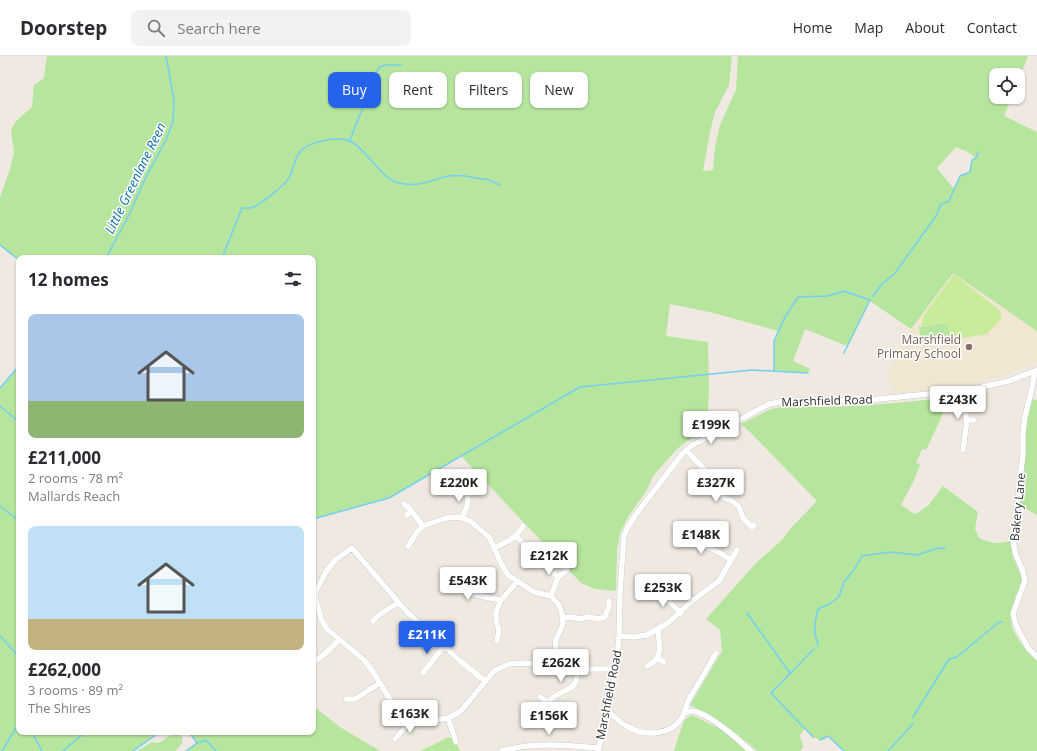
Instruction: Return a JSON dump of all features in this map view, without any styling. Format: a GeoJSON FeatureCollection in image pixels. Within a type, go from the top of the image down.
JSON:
{"type":"FeatureCollection","features":[{"type":"Feature","properties":{"kind":"street","name":"Marshfield Road"},"geometry":{"type":"LineString","coordinates":[[598,750],[608,711],[616,669],[623,546],[627,529],[636,514],[679,457],[686,450],[769,404],[784,401],[869,400],[960,391],[1008,381],[1036,371]]}},
{"type":"Feature","properties":{"kind":"street","name":"Bakery Lane"},"geometry":{"type":"LineString","coordinates":[[1036,371],[1025,417],[1023,454],[1016,513],[1017,523],[1013,530],[1015,552],[1025,580],[1013,614],[1016,625],[1028,648],[1037,657]]}},
{"type":"Feature","properties":{"kind":"street"},"geometry":{"type":"LineString","coordinates":[[960,391],[967,420],[963,450]]}},
{"type":"Feature","properties":{"kind":"street"},"geometry":{"type":"LineString","coordinates":[[967,420],[974,420]]}},
{"type":"Feature","properties":{"kind":"street"},"geometry":{"type":"LineString","coordinates":[[686,450],[705,470],[711,486],[724,498],[732,501],[739,507],[742,518],[752,527],[754,525]]}},
{"type":"Feature","properties":{"kind":"street"},"geometry":{"type":"LineString","coordinates":[[462,487],[468,495],[468,503],[462,518]]}},
{"type":"Feature","properties":{"kind":"street"},"geometry":{"type":"LineString","coordinates":[[404,504],[409,513],[423,526]]}},
{"type":"Feature","properties":{"kind":"street"},"geometry":{"type":"LineString","coordinates":[[408,546],[423,526],[446,518],[459,517],[470,520],[489,537],[508,575],[534,592],[550,596],[559,605],[563,624],[556,640],[554,666]]}},
{"type":"Feature","properties":{"kind":"street"},"geometry":{"type":"LineString","coordinates":[[494,548],[519,538],[523,526]]}},
{"type":"Feature","properties":{"kind":"street"},"geometry":{"type":"LineString","coordinates":[[701,533],[700,546],[713,549],[731,560]]}},
{"type":"Feature","properties":{"kind":"street"},"geometry":{"type":"LineString","coordinates":[[316,592],[330,566],[335,560],[352,548],[406,611],[485,681]]}},
{"type":"Feature","properties":{"kind":"street"},"geometry":{"type":"LineString","coordinates":[[619,636],[634,637],[647,634],[668,623],[681,613],[692,601],[719,581],[737,550]]}},
{"type":"Feature","properties":{"kind":"street"},"geometry":{"type":"LineString","coordinates":[[450,570],[458,578],[464,589],[472,593],[501,600]]}},
{"type":"Feature","properties":{"kind":"street"},"geometry":{"type":"LineString","coordinates":[[550,596],[558,578],[567,570]]}},
{"type":"Feature","properties":{"kind":"street"},"geometry":{"type":"LineString","coordinates":[[458,578],[463,573]]}},
{"type":"Feature","properties":{"kind":"street"},"geometry":{"type":"LineString","coordinates":[[553,573],[558,578]]}},
{"type":"Feature","properties":{"kind":"street"},"geometry":{"type":"LineString","coordinates":[[497,641],[499,630],[496,622],[496,612],[501,600],[518,582]]}},
{"type":"Feature","properties":{"kind":"street"},"geometry":{"type":"LineString","coordinates":[[650,597],[658,591],[681,613]]}},
{"type":"Feature","properties":{"kind":"street"},"geometry":{"type":"LineString","coordinates":[[687,595],[692,601]]}},
{"type":"Feature","properties":{"kind":"street"},"geometry":{"type":"LineString","coordinates":[[562,618],[580,619],[588,617],[598,619],[605,617],[609,606],[609,601]]}},
{"type":"Feature","properties":{"kind":"street"},"geometry":{"type":"LineString","coordinates":[[373,621],[378,615],[398,602]]}},
{"type":"Feature","properties":{"kind":"street"},"geometry":{"type":"LineString","coordinates":[[316,604],[320,619],[327,629],[364,660],[393,704],[412,719],[430,721],[448,718],[461,711],[494,671],[509,664],[526,663],[578,668],[616,669]]}},
{"type":"Feature","properties":{"kind":"street"},"geometry":{"type":"LineString","coordinates":[[647,666],[653,664],[657,658],[660,648],[658,629]]}},
{"type":"Feature","properties":{"kind":"street"},"geometry":{"type":"LineString","coordinates":[[316,660],[331,649],[339,639]]}},
{"type":"Feature","properties":{"kind":"street"},"geometry":{"type":"LineString","coordinates":[[423,673],[444,646]]}},
{"type":"Feature","properties":{"kind":"street"},"geometry":{"type":"LineString","coordinates":[[608,711],[628,727],[650,732],[663,732],[674,728],[685,713],[688,702],[716,653]]}},
{"type":"Feature","properties":{"kind":"street"},"geometry":{"type":"LineString","coordinates":[[657,658],[664,662]]}},
{"type":"Feature","properties":{"kind":"street"},"geometry":{"type":"LineString","coordinates":[[540,696],[548,702],[555,696],[572,687],[576,682],[578,668]]}},
{"type":"Feature","properties":{"kind":"street"},"geometry":{"type":"LineString","coordinates":[[346,699],[355,699],[380,683]]}},
{"type":"Feature","properties":{"kind":"street"},"geometry":{"type":"LineString","coordinates":[[685,713],[692,710],[705,715],[722,726],[751,751]]}},
{"type":"Feature","properties":{"kind":"street"},"geometry":{"type":"LineString","coordinates":[[448,718],[456,742]]}},
{"type":"Feature","properties":{"kind":"street"},"geometry":{"type":"LineString","coordinates":[[395,739],[412,719]]}},
{"type":"Feature","properties":{"kind":"street"},"geometry":{"type":"LineString","coordinates":[[502,751],[574,746],[598,750]]}},
{"type":"Feature","properties":{"kind":"shaded area","name":"Marshfield Primary School"},"geometry":{"type":"Polygon","coordinates":[[[953,272],[1037,331],[1037,363],[999,377],[966,386],[895,394],[887,379],[888,370],[911,329],[953,272]]]}},
{"type":"Feature","properties":{"kind":"green space"},"geometry":{"type":"Polygon","coordinates":[[[47,56],[732,56],[729,85],[715,112],[703,171],[713,170],[715,147],[720,125],[736,90],[738,56],[1028,56],[1023,68],[989,68],[989,104],[1009,104],[1004,116],[1037,132],[1037,331],[953,273],[911,329],[870,301],[847,346],[805,329],[793,361],[810,369],[808,373],[774,370],[774,341],[778,331],[714,313],[670,304],[666,336],[708,342],[709,390],[707,430],[687,441],[677,449],[653,476],[647,490],[628,517],[620,533],[617,550],[616,591],[595,589],[581,583],[461,456],[389,498],[316,518],[316,255],[16,255],[16,258],[0,245],[0,197],[10,169],[14,152],[11,130],[16,121],[32,107],[34,85],[44,78],[47,56]],[[956,147],[937,168],[954,189],[960,176],[970,172],[972,160],[976,158],[966,151],[956,147]]]}},
{"type":"Feature","properties":{"kind":"green space"},"geometry":{"type":"Polygon","coordinates":[[[954,274],[1000,311],[1002,318],[987,334],[950,340],[948,323],[921,326],[924,315],[954,274]]]}},
{"type":"Feature","properties":{"kind":"green space"},"geometry":{"type":"Polygon","coordinates":[[[948,323],[950,340],[921,343],[919,327],[948,323]]]}},
{"type":"Feature","properties":{"kind":"green space"},"geometry":{"type":"Polygon","coordinates":[[[16,369],[16,735],[156,735],[133,751],[0,751],[0,388],[16,369]]]}},
{"type":"Feature","properties":{"kind":"green space"},"geometry":{"type":"Polygon","coordinates":[[[948,398],[941,418],[926,450],[922,449],[916,463],[920,464],[914,480],[901,505],[915,514],[928,506],[943,486],[978,512],[975,529],[979,538],[994,543],[1010,541],[1013,558],[1022,578],[1021,588],[1015,596],[1016,599],[1012,608],[1012,625],[1019,641],[1037,661],[1037,751],[844,751],[828,736],[820,740],[813,737],[805,728],[799,736],[803,747],[800,751],[757,751],[725,725],[690,705],[722,651],[720,630],[706,619],[758,561],[782,540],[791,528],[817,501],[741,424],[771,409],[786,406],[860,406],[948,398]]]}},
{"type":"Feature","properties":{"kind":"green space"},"geometry":{"type":"Polygon","coordinates":[[[1030,399],[1037,400],[1037,515],[1019,505],[1024,428],[1030,399]]]}},
{"type":"Feature","properties":{"kind":"green space"},"geometry":{"type":"Polygon","coordinates":[[[316,708],[340,727],[380,751],[186,751],[197,743],[191,735],[316,735],[316,708]]]}},
{"type":"Feature","properties":{"kind":"green space"},"geometry":{"type":"Polygon","coordinates":[[[692,715],[722,730],[746,751],[674,751],[684,720],[692,715]]]}},
{"type":"Feature","properties":{"kind":"green space"},"geometry":{"type":"Polygon","coordinates":[[[171,735],[182,735],[181,745],[175,751],[137,751],[152,742],[158,743],[171,735]]]}},
{"type":"Feature","properties":{"kind":"green space"},"geometry":{"type":"Polygon","coordinates":[[[449,737],[456,742],[460,751],[420,751],[449,737]]]}},
{"type":"Feature","properties":{"kind":"waterway","name":"Little Greenlane Reen"},"geometry":{"type":"LineString","coordinates":[[108,255],[166,140],[173,121],[174,100],[166,56]]}},
{"type":"Feature","properties":{"kind":"waterway"},"geometry":{"type":"LineString","coordinates":[[350,140],[379,67],[386,65],[401,65]]}},
{"type":"Feature","properties":{"kind":"waterway"},"geometry":{"type":"LineString","coordinates":[[223,255],[242,208],[251,208],[255,206],[277,190],[289,178],[300,151],[318,142],[330,139],[348,140],[360,149],[389,179],[395,182],[411,185],[457,175],[486,179],[500,185]]}},
{"type":"Feature","properties":{"kind":"waterway"},"geometry":{"type":"LineString","coordinates":[[873,296],[881,285],[895,273],[936,216],[941,204],[949,201],[960,176],[970,172],[972,160],[976,158],[978,152]]}},
{"type":"Feature","properties":{"kind":"waterway"},"geometry":{"type":"LineString","coordinates":[[0,245],[16,258]]}},
{"type":"Feature","properties":{"kind":"waterway"},"geometry":{"type":"LineString","coordinates":[[774,370],[774,341],[784,319],[798,297],[828,296],[844,291],[870,300],[844,353]]}},
{"type":"Feature","properties":{"kind":"waterway"},"geometry":{"type":"LineString","coordinates":[[0,388],[16,369]]}},
{"type":"Feature","properties":{"kind":"waterway"},"geometry":{"type":"LineString","coordinates":[[316,518],[389,498],[580,387],[752,370],[808,373]]}},
{"type":"Feature","properties":{"kind":"waterway","name":"Little Greenlane Reen"},"geometry":{"type":"LineString","coordinates":[[0,406],[16,419]]}},
{"type":"Feature","properties":{"kind":"waterway"},"geometry":{"type":"LineString","coordinates":[[0,506],[16,519]]}},
{"type":"Feature","properties":{"kind":"waterway"},"geometry":{"type":"LineString","coordinates":[[818,646],[815,635],[815,621],[818,609],[828,605],[839,597],[844,582],[854,570],[862,556],[890,552],[917,555],[938,548],[945,549]]}},
{"type":"Feature","properties":{"kind":"waterway"},"geometry":{"type":"LineString","coordinates":[[747,613],[790,673]]}},
{"type":"Feature","properties":{"kind":"waterway"},"geometry":{"type":"LineString","coordinates":[[913,717],[949,659],[957,657],[999,622],[1002,622]]}},
{"type":"Feature","properties":{"kind":"waterway"},"geometry":{"type":"LineString","coordinates":[[0,636],[16,654]]}},
{"type":"Feature","properties":{"kind":"waterway"},"geometry":{"type":"LineString","coordinates":[[813,737],[771,693],[814,649]]}},
{"type":"Feature","properties":{"kind":"waterway"},"geometry":{"type":"LineString","coordinates":[[888,751],[913,724]]}},
{"type":"Feature","properties":{"kind":"waterway"},"geometry":{"type":"LineString","coordinates":[[2,751],[16,728]]}},
{"type":"Feature","properties":{"kind":"waterway"},"geometry":{"type":"LineString","coordinates":[[34,735],[42,751]]}},
{"type":"Feature","properties":{"kind":"waterway"},"geometry":{"type":"LineString","coordinates":[[63,751],[82,735]]}},
{"type":"Feature","properties":{"kind":"waterway"},"geometry":{"type":"LineString","coordinates":[[133,751],[156,735]]}},
{"type":"Feature","properties":{"kind":"waterway"},"geometry":{"type":"LineString","coordinates":[[191,735],[197,743]]}},
{"type":"Feature","properties":{"kind":"waterway"},"geometry":{"type":"LineString","coordinates":[[820,740],[828,736],[844,751]]}},
{"type":"Feature","properties":{"kind":"waterway"},"geometry":{"type":"LineString","coordinates":[[186,751],[197,743],[206,740],[216,751]]}},
{"type":"Feature","properties":{"kind":"place","name":"Marshfield Primary School"},"geometry":{"type":"Point","coordinates":[969,347]}}]}
